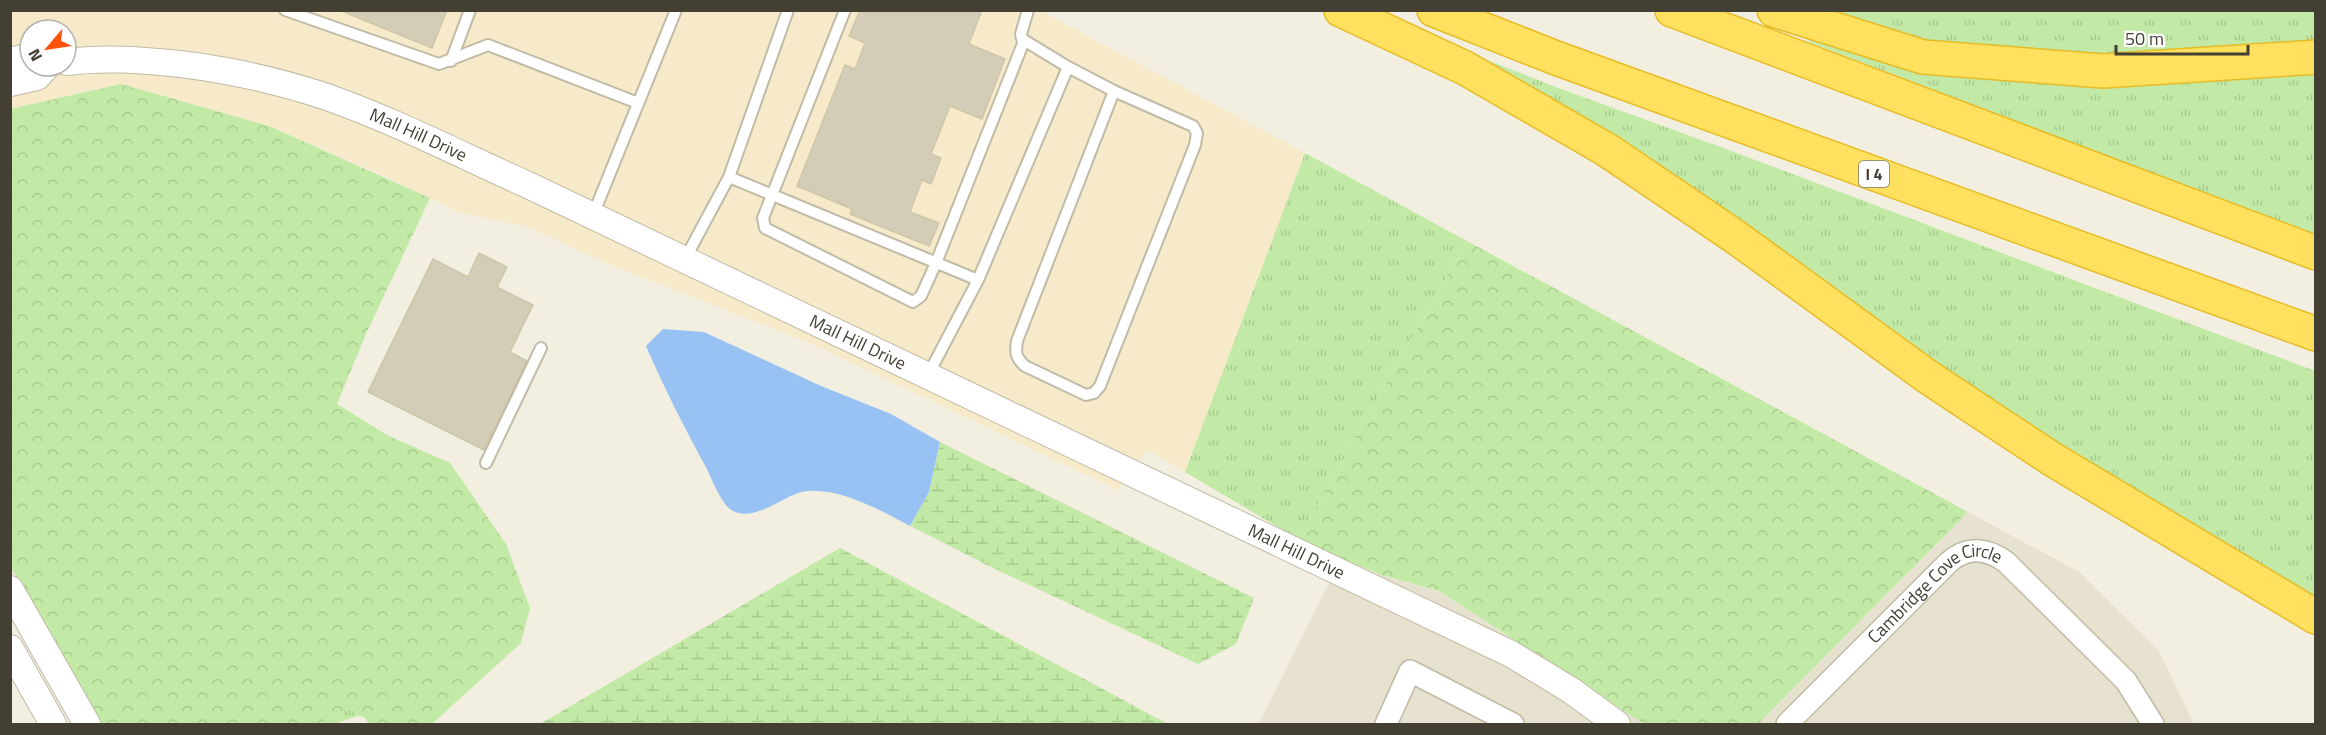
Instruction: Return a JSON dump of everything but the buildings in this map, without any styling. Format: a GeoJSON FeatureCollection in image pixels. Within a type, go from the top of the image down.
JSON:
{"type":"FeatureCollection","features":[{"type":"Feature","properties":{"kind":"highway"},"geometry":{"type":"LineString","coordinates":[[1341,10],[1465,68],[1607,150],[1737,238],[1928,377],[2043,453],[2316,617]]}},
{"type":"Feature","properties":{"kind":"highway","name":"I 4"},"geometry":{"type":"LineString","coordinates":[[1434,10],[1556,58],[2316,334]]}},
{"type":"Feature","properties":{"kind":"highway"},"geometry":{"type":"LineString","coordinates":[[1672,10],[2316,253]]}},
{"type":"Feature","properties":{"kind":"highway"},"geometry":{"type":"LineString","coordinates":[[1774,10],[1923,57],[2103,71],[2313,57]]}},
{"type":"Feature","properties":{"kind":"street","name":"Mall Hill Drive"},"geometry":{"type":"LineString","coordinates":[[78,62],[130,60],[203,67],[271,81],[327,98],[378,118],[593,215],[1511,654],[1572,691],[1617,724]]}},
{"type":"Feature","properties":{"kind":"street"},"geometry":{"type":"LineString","coordinates":[[10,83],[32,78]]}},
{"type":"Feature","properties":{"kind":"street","name":"Cambridge Cove Circle"},"geometry":{"type":"LineString","coordinates":[[1788,724],[1949,562],[1962,553],[1984,550],[1997,555],[2006,562],[2126,681],[2154,724]]}},
{"type":"Feature","properties":{"kind":"street"},"geometry":{"type":"LineString","coordinates":[[10,589],[87,724]]}},
{"type":"Feature","properties":{"kind":"street"},"geometry":{"type":"LineString","coordinates":[[10,648],[53,724]]}},
{"type":"Feature","properties":{"kind":"street"},"geometry":{"type":"LineString","coordinates":[[1386,724],[1410,671],[1513,724]]}},
{"type":"Feature","properties":{"kind":"lane"},"geometry":{"type":"LineString","coordinates":[[285,10],[439,64],[488,45],[638,103]]}},
{"type":"Feature","properties":{"kind":"lane"},"geometry":{"type":"LineString","coordinates":[[451,61],[470,10]]}},
{"type":"Feature","properties":{"kind":"lane"},"geometry":{"type":"LineString","coordinates":[[593,215],[676,10]]}},
{"type":"Feature","properties":{"kind":"lane"},"geometry":{"type":"LineString","coordinates":[[685,260],[729,177],[788,10]]}},
{"type":"Feature","properties":{"kind":"lane"},"geometry":{"type":"LineString","coordinates":[[845,10],[763,221],[765,228],[913,302],[921,296],[936,263],[1024,41]]}},
{"type":"Feature","properties":{"kind":"lane"},"geometry":{"type":"LineString","coordinates":[[1028,10],[1021,34],[1024,41],[1114,91],[1193,126],[1197,133],[1195,145],[1100,386],[1094,393],[1086,395],[1025,366],[1017,360],[1015,352],[1017,341],[1114,91]]}},
{"type":"Feature","properties":{"kind":"lane"},"geometry":{"type":"LineString","coordinates":[[928,375],[978,280],[1068,67]]}},
{"type":"Feature","properties":{"kind":"lane"},"geometry":{"type":"LineString","coordinates":[[729,177],[978,280]]}},
{"type":"Feature","properties":{"kind":"lane"},"geometry":{"type":"LineString","coordinates":[[486,463],[541,348]]}},
{"type":"Feature","properties":{"kind":"shaded area"},"geometry":{"type":"Polygon","coordinates":[[[11,10],[1041,11],[1305,153],[1185,472],[1147,450],[1137,464],[383,109],[78,54],[78,18],[18,18],[18,49],[11,51],[11,10]]]}},
{"type":"Feature","properties":{"kind":"shaded area"},"geometry":{"type":"Polygon","coordinates":[[[78,70],[200,76],[323,106],[523,193],[1125,480],[1118,490],[812,344],[606,263],[528,227],[460,213],[388,178],[269,126],[121,84],[11,109],[10,93],[42,78],[78,78],[78,70]]]}},
{"type":"Feature","properties":{"kind":"shaded area"},"geometry":{"type":"Polygon","coordinates":[[[1968,512],[2079,572],[2159,651],[2194,724],[1758,724],[1968,512]]]}},
{"type":"Feature","properties":{"kind":"shaded area"},"geometry":{"type":"Polygon","coordinates":[[[1341,559],[1382,575],[1438,591],[1644,724],[1633,724],[1613,708],[1340,561],[1341,559]]]}},
{"type":"Feature","properties":{"kind":"shaded area"},"geometry":{"type":"Polygon","coordinates":[[[1331,579],[1505,662],[1601,724],[1259,724],[1331,579]]]}},
{"type":"Feature","properties":{"kind":"green space"},"geometry":{"type":"Polygon","coordinates":[[[1789,11],[2315,11],[2315,43],[2170,59],[1948,48],[1789,11]]]}},
{"type":"Feature","properties":{"kind":"green space"},"geometry":{"type":"Polygon","coordinates":[[[1809,38],[2315,68],[2315,235],[1809,42],[1809,38]]]}},
{"type":"Feature","properties":{"kind":"green space"},"geometry":{"type":"Polygon","coordinates":[[[1470,56],[1477,56],[2315,371],[2315,605],[2147,503],[1470,56]]]}},
{"type":"Feature","properties":{"kind":"green space"},"geometry":{"type":"Polygon","coordinates":[[[121,84],[269,126],[430,198],[366,334],[337,404],[387,435],[450,463],[506,544],[530,608],[521,643],[432,724],[369,724],[364,717],[358,716],[352,707],[319,724],[99,724],[11,568],[10,109],[121,84]]]}},
{"type":"Feature","properties":{"kind":"green space"},"geometry":{"type":"Polygon","coordinates":[[[1305,153],[1467,241],[1298,539],[1185,472],[1305,153]]]}},
{"type":"Feature","properties":{"kind":"green space"},"geometry":{"type":"Polygon","coordinates":[[[1467,241],[1968,512],[1758,724],[1644,724],[1439,591],[1382,575],[1298,539],[1467,241]]]}},
{"type":"Feature","properties":{"kind":"green space"},"geometry":{"type":"Polygon","coordinates":[[[940,442],[1254,598],[1236,644],[1198,664],[995,569],[910,526],[929,492],[940,442]]]}},
{"type":"Feature","properties":{"kind":"green space"},"geometry":{"type":"Polygon","coordinates":[[[840,548],[1168,724],[540,724],[840,548]]]}},
{"type":"Feature","properties":{"kind":"green space"},"geometry":{"type":"Polygon","coordinates":[[[352,707],[358,716],[334,724],[319,724],[352,707]]]}},
{"type":"Feature","properties":{"kind":"water"},"geometry":{"type":"Polygon","coordinates":[[[663,329],[704,332],[821,386],[891,414],[940,442],[929,492],[910,526],[855,500],[826,492],[798,493],[765,509],[747,514],[730,509],[717,490],[667,393],[646,346],[663,329]]]}}]}
